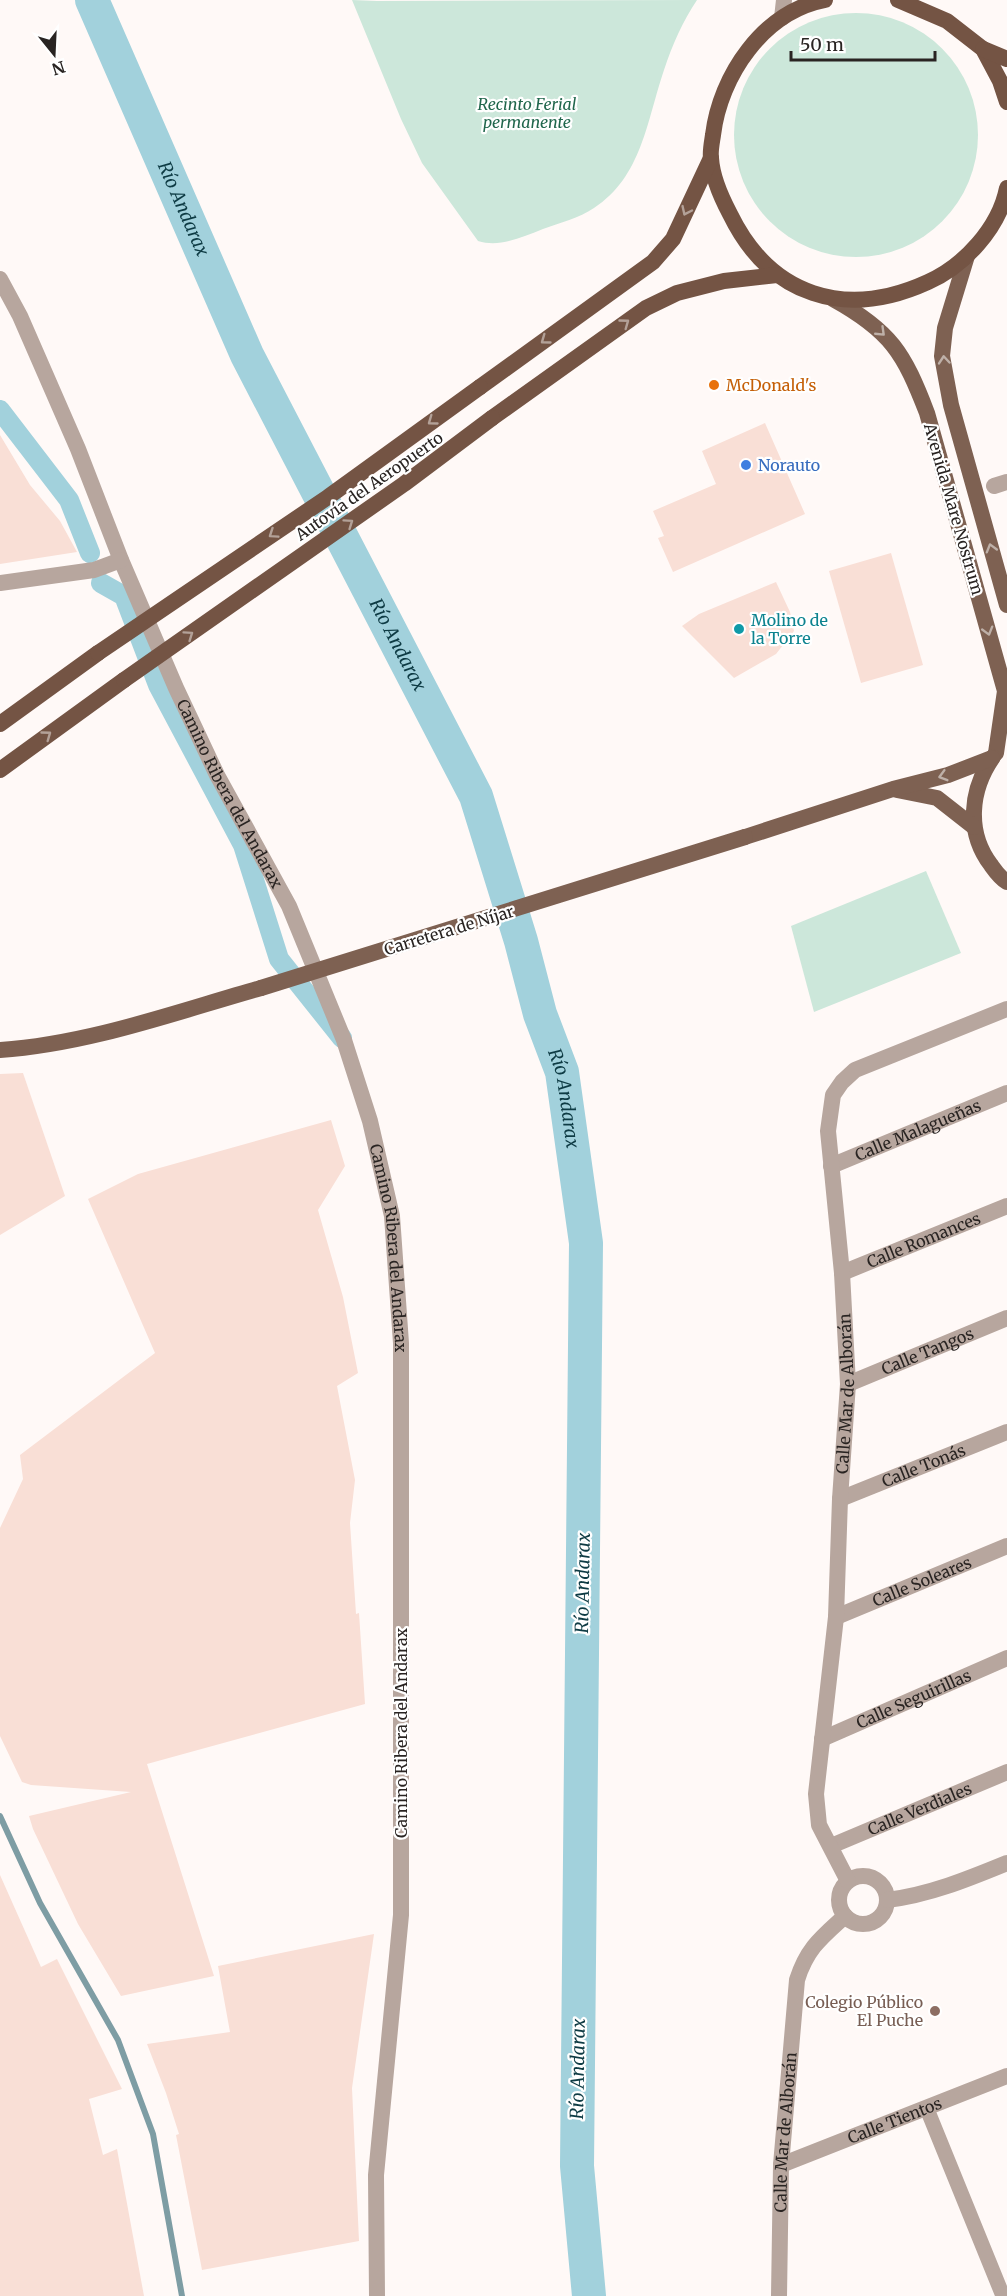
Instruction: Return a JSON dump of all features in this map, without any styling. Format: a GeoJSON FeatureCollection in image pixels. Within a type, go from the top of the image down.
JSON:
{"type":"FeatureCollection","features":[{"type":"Feature","properties":{"kind":"highway"},"geometry":{"type":"LineString","coordinates":[[825,0],[782,18],[757,38],[735,69],[715,120],[711,158],[721,196],[735,226],[751,250],[777,275],[802,289],[833,299],[869,300],[905,293],[938,278],[967,256],[988,230],[1006,196]]}},
{"type":"Feature","properties":{"kind":"highway"},"geometry":{"type":"LineString","coordinates":[[898,0],[947,21],[983,49],[1007,59]]}},
{"type":"Feature","properties":{"kind":"highway"},"geometry":{"type":"LineString","coordinates":[[983,49],[1000,81],[1007,102]]}},
{"type":"Feature","properties":{"kind":"highway","name":"Autovía del Aeropuerto"},"geometry":{"type":"LineString","coordinates":[[0,724],[98,652],[328,497],[653,262],[673,239],[711,158]]}},
{"type":"Feature","properties":{"kind":"highway","name":"Autovía del Aeropuerto"},"geometry":{"type":"LineString","coordinates":[[0,770],[124,680],[404,484],[646,308],[677,293],[724,281],[777,275]]}},
{"type":"Feature","properties":{"kind":"main road","name":"Avenida Mare Nostrum"},"geometry":{"type":"LineString","coordinates":[[967,256],[945,328],[942,356],[951,405],[1007,605]]}},
{"type":"Feature","properties":{"kind":"main road","name":"Avenida Mare Nostrum"},"geometry":{"type":"LineString","coordinates":[[833,299],[859,314],[896,347],[910,370],[927,413],[1005,691],[998,752],[977,787],[973,803],[974,827]]}},
{"type":"Feature","properties":{"kind":"main road","name":"Carretera de Níjar"},"geometry":{"type":"LineString","coordinates":[[0,1050],[28,1048],[82,1038],[261,988],[893,789],[948,775],[998,752]]}},
{"type":"Feature","properties":{"kind":"main road","name":"Carretera de Níjar"},"geometry":{"type":"LineString","coordinates":[[893,789],[937,798],[974,827]]}},
{"type":"Feature","properties":{"kind":"main road"},"geometry":{"type":"LineString","coordinates":[[974,827],[983,854],[1000,878],[1007,882]]}},
{"type":"Feature","properties":{"kind":"street"},"geometry":{"type":"LineString","coordinates":[[782,18],[784,0]]}},
{"type":"Feature","properties":{"kind":"street","name":"Camino Ribera del Andarax"},"geometry":{"type":"LineString","coordinates":[[0,279],[20,316],[78,450],[121,560],[176,688],[217,776],[289,906],[344,1040],[370,1121],[392,1216],[401,1343],[401,1915],[376,2175],[377,2296]]}},
{"type":"Feature","properties":{"kind":"street"},"geometry":{"type":"LineString","coordinates":[[0,583],[94,570],[121,560]]}},
{"type":"Feature","properties":{"kind":"street","name":"Calle Mar de Alborán"},"geometry":{"type":"LineString","coordinates":[[848,1881],[819,1825],[816,1794],[836,1617],[840,1499],[848,1384],[842,1273],[828,1131],[832,1095],[855,1070],[1007,1009]]}},
{"type":"Feature","properties":{"kind":"street","name":"Calle Malagueñas"},"geometry":{"type":"LineString","coordinates":[[831,1166],[1007,1093]]}},
{"type":"Feature","properties":{"kind":"street","name":"Calle Romances"},"geometry":{"type":"LineString","coordinates":[[842,1273],[1007,1206]]}},
{"type":"Feature","properties":{"kind":"street","name":"Calle Tangos"},"geometry":{"type":"LineString","coordinates":[[848,1384],[1007,1318]]}},
{"type":"Feature","properties":{"kind":"street","name":"Calle Tonás"},"geometry":{"type":"LineString","coordinates":[[840,1499],[1007,1432]]}},
{"type":"Feature","properties":{"kind":"street","name":"Calle Soleares"},"geometry":{"type":"LineString","coordinates":[[836,1617],[1007,1546]]}},
{"type":"Feature","properties":{"kind":"street","name":"Calle Seguirillas"},"geometry":{"type":"LineString","coordinates":[[822,1739],[1007,1658]]}},
{"type":"Feature","properties":{"kind":"street","name":"Calle Verdiales"},"geometry":{"type":"LineString","coordinates":[[831,1846],[1007,1772]]}},
{"type":"Feature","properties":{"kind":"street"},"geometry":{"type":"LineString","coordinates":[[887,1900],[904,1898],[962,1882],[1007,1863]]}},
{"type":"Feature","properties":{"kind":"street"},"geometry":{"type":"LineString","coordinates":[[865,1876],[875,1879],[883,1887],[887,1900],[884,1911],[873,1921],[857,1923],[845,1916],[839,1898],[841,1890],[848,1881],[865,1876]]}},
{"type":"Feature","properties":{"kind":"street","name":"Calle Mar de Alborán"},"geometry":{"type":"LineString","coordinates":[[779,2296],[778,2239],[781,2165],[797,1980],[804,1959],[818,1941],[845,1916]]}},
{"type":"Feature","properties":{"kind":"street","name":"Calle Tientos"},"geometry":{"type":"LineString","coordinates":[[781,2165],[1007,2076]]}},
{"type":"Feature","properties":{"kind":"street"},"geometry":{"type":"LineString","coordinates":[[927,2109],[1003,2296]]}},
{"type":"Feature","properties":{"kind":"green space","name":"Recinto Ferial permanente"},"geometry":{"type":"Polygon","coordinates":[[[352,0],[697,0],[674,42],[641,146],[633,164],[610,195],[582,215],[519,238],[486,243],[478,241],[422,163],[401,119],[352,0]]]}},
{"type":"Feature","properties":{"kind":"green space"},"geometry":{"type":"Polygon","coordinates":[[[844,13],[868,13],[891,18],[914,27],[934,41],[950,57],[969,88],[976,111],[978,135],[976,159],[964,193],[950,213],[934,229],[914,243],[891,252],[868,257],[844,257],[821,252],[798,243],[778,229],[762,213],[748,193],[739,170],[734,147],[734,123],[739,100],[748,77],[762,57],[778,41],[798,27],[821,18],[844,13]]]}},
{"type":"Feature","properties":{"kind":"green space"},"geometry":{"type":"Polygon","coordinates":[[[926,871],[961,953],[814,1012],[791,926],[926,871]]]}},
{"type":"Feature","properties":{"kind":"building"},"geometry":{"type":"Polygon","coordinates":[[[765,423],[805,514],[673,572],[658,538],[664,536],[653,511],[716,484],[702,451],[765,423]]]}},
{"type":"Feature","properties":{"kind":"building"},"geometry":{"type":"Polygon","coordinates":[[[0,435],[30,485],[60,521],[77,552],[0,564],[0,435]]]}},
{"type":"Feature","properties":{"kind":"building"},"geometry":{"type":"Polygon","coordinates":[[[891,553],[923,665],[861,683],[829,571],[891,553]]]}},
{"type":"Feature","properties":{"kind":"building","name":"Molino de la Torre"},"geometry":{"type":"Polygon","coordinates":[[[776,582],[790,612],[794,631],[776,654],[734,678],[682,626],[699,614],[776,582]]]}},
{"type":"Feature","properties":{"kind":"building"},"geometry":{"type":"Polygon","coordinates":[[[23,1073],[65,1196],[0,1235],[0,1074],[23,1073]]]}},
{"type":"Feature","properties":{"kind":"building"},"geometry":{"type":"Polygon","coordinates":[[[331,1120],[345,1166],[318,1210],[343,1297],[358,1373],[337,1386],[355,1480],[350,1523],[365,1704],[147,1764],[214,1976],[121,1996],[78,1924],[29,1816],[131,1792],[31,1785],[22,1782],[0,1736],[0,1528],[23,1479],[20,1455],[155,1353],[88,1199],[138,1174],[331,1120]]]}},
{"type":"Feature","properties":{"kind":"building"},"geometry":{"type":"Polygon","coordinates":[[[0,1875],[41,1967],[57,1959],[122,2089],[89,2099],[103,2155],[117,2149],[144,2296],[0,2296],[0,1875]]]}},
{"type":"Feature","properties":{"kind":"building"},"geometry":{"type":"Polygon","coordinates":[[[374,1934],[352,2088],[359,2241],[202,2270],[176,2135],[179,2134],[147,2044],[230,2032],[218,1966],[374,1934]]]}},
{"type":"Feature","properties":{"kind":"waterway","name":"Río Andarax"},"geometry":{"type":"LineString","coordinates":[[92,0],[247,355],[476,796],[521,941],[540,1014],[562,1072],[586,1243],[577,2166],[589,2296]]}},
{"type":"Feature","properties":{"kind":"waterway"},"geometry":{"type":"LineString","coordinates":[[0,410],[69,500],[90,553]]}},
{"type":"Feature","properties":{"kind":"waterway"},"geometry":{"type":"LineString","coordinates":[[101,583],[124,596],[158,685],[243,845],[279,959],[342,1038]]}},
{"type":"Feature","properties":{"kind":"waterway"},"geometry":{"type":"LineString","coordinates":[[0,1816],[40,1903],[118,2040],[153,2134],[182,2296]]}},
{"type":"Feature","properties":{"kind":"place","name":"McDonald's"},"geometry":{"type":"Point","coordinates":[714,385]}},
{"type":"Feature","properties":{"kind":"place","name":"Norauto"},"geometry":{"type":"Point","coordinates":[746,465]}},
{"type":"Feature","properties":{"kind":"place","name":"Molino de la Torre"},"geometry":{"type":"Point","coordinates":[739,629]}},
{"type":"Feature","properties":{"kind":"place","name":"Colegio Público El Puche"},"geometry":{"type":"Point","coordinates":[935,2011]}}]}
